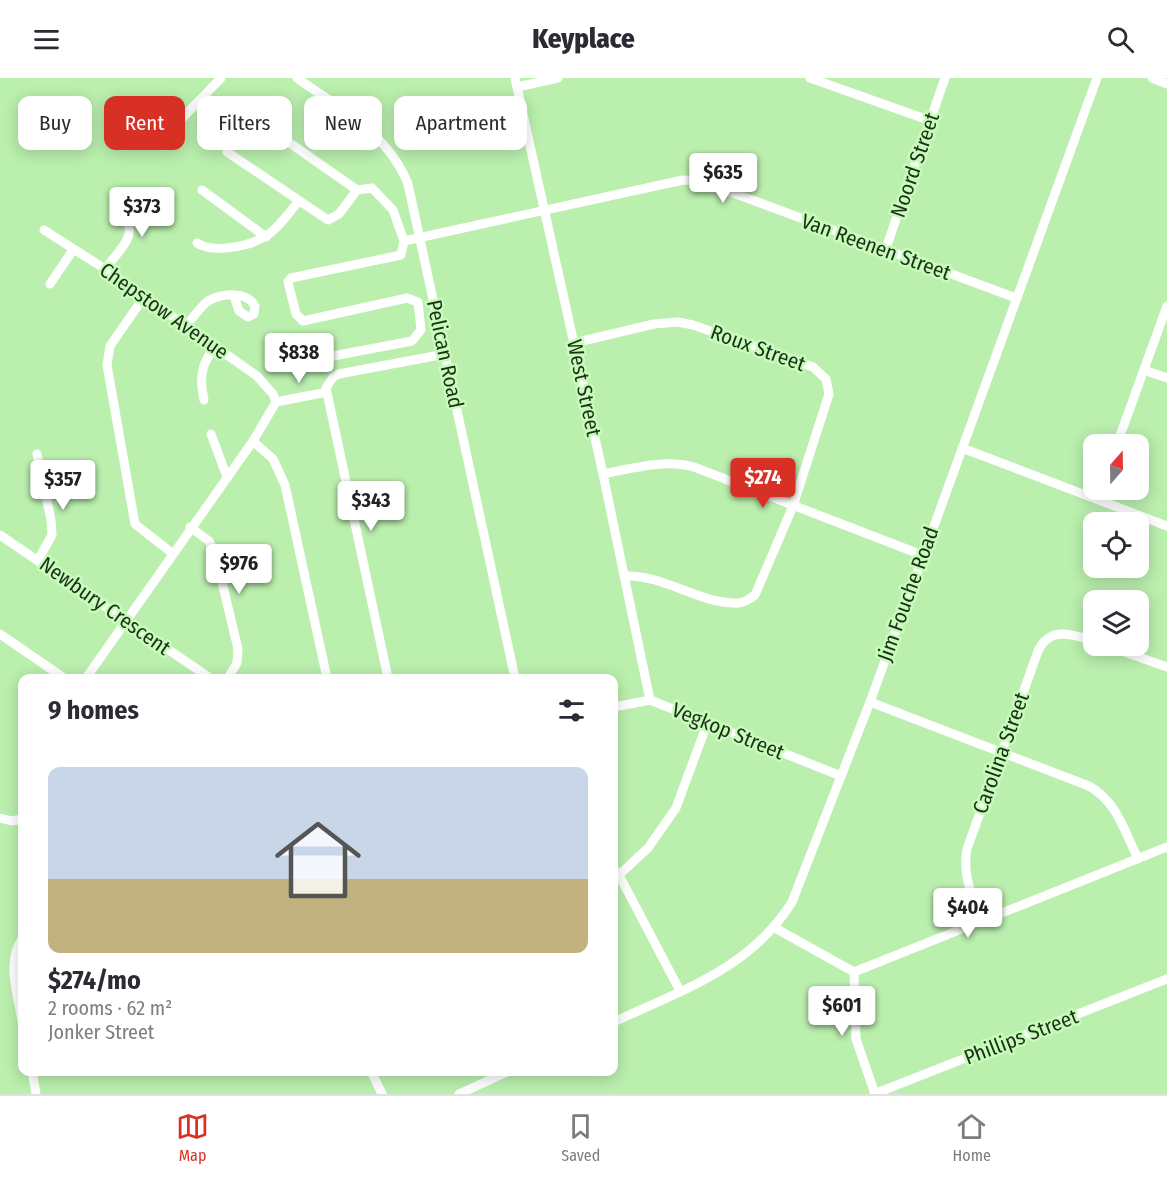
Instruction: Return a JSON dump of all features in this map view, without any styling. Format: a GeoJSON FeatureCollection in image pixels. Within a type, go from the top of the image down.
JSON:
{"type":"FeatureCollection","features":[{"type":"Feature","properties":{"kind":"street"},"geometry":{"type":"LineString","coordinates":[[185,115],[221,78]]}},
{"type":"Feature","properties":{"kind":"street","name":"Pelican Road"},"geometry":{"type":"LineString","coordinates":[[297,78],[368,129],[391,151],[408,184],[514,674]]}},
{"type":"Feature","properties":{"kind":"street"},"geometry":{"type":"LineString","coordinates":[[516,83],[558,78]]}},
{"type":"Feature","properties":{"kind":"street"},"geometry":{"type":"LineString","coordinates":[[810,78],[931,121]]}},
{"type":"Feature","properties":{"kind":"street","name":"Noord Street"},"geometry":{"type":"LineString","coordinates":[[885,251],[945,78]]}},
{"type":"Feature","properties":{"kind":"street","name":"Jim Fouche Road"},"geometry":{"type":"LineString","coordinates":[[618,1020],[712,976],[743,957],[775,928],[797,893],[870,702],[1097,78]]}},
{"type":"Feature","properties":{"kind":"street"},"geometry":{"type":"LineString","coordinates":[[1152,78],[1167,84]]}},
{"type":"Feature","properties":{"kind":"street","name":"West Street"},"geometry":{"type":"LineString","coordinates":[[516,83],[603,474],[650,700]]}},
{"type":"Feature","properties":{"kind":"street"},"geometry":{"type":"LineString","coordinates":[[292,145],[357,190],[372,188],[393,210],[404,241],[404,252],[401,255],[297,276],[288,282],[296,314],[303,321],[412,299],[418,302],[421,330],[412,340],[312,360]]}},
{"type":"Feature","properties":{"kind":"street"},"geometry":{"type":"LineString","coordinates":[[227,152],[299,201],[332,220],[357,190]]}},
{"type":"Feature","properties":{"kind":"street","name":"Van Reenen Street"},"geometry":{"type":"LineString","coordinates":[[404,241],[672,181],[693,180],[1016,298]]}},
{"type":"Feature","properties":{"kind":"street"},"geometry":{"type":"LineString","coordinates":[[202,190],[266,237]]}},
{"type":"Feature","properties":{"kind":"street"},"geometry":{"type":"LineString","coordinates":[[197,243],[204,248],[223,247],[266,237],[299,201]]}},
{"type":"Feature","properties":{"kind":"street"},"geometry":{"type":"LineString","coordinates":[[105,269],[129,238],[130,230],[126,217],[116,208]]}},
{"type":"Feature","properties":{"kind":"street","name":"Chepstow Avenue"},"geometry":{"type":"LineString","coordinates":[[44,230],[105,269],[257,376],[273,394],[276,402]]}},
{"type":"Feature","properties":{"kind":"street"},"geometry":{"type":"LineString","coordinates":[[50,284],[74,250]]}},
{"type":"Feature","properties":{"kind":"street"},"geometry":{"type":"LineString","coordinates":[[186,326],[209,301],[234,296]]}},
{"type":"Feature","properties":{"kind":"street"},"geometry":{"type":"LineString","coordinates":[[144,297],[110,346],[107,365],[135,524],[172,553]]}},
{"type":"Feature","properties":{"kind":"street"},"geometry":{"type":"LineString","coordinates":[[1121,434],[1167,306]]}},
{"type":"Feature","properties":{"kind":"street","name":"Roux Street"},"geometry":{"type":"LineString","coordinates":[[574,343],[654,324],[678,322],[803,363],[821,372],[829,386],[829,394],[793,506],[762,584],[748,600],[732,603],[653,578],[625,576]]}},
{"type":"Feature","properties":{"kind":"street"},"geometry":{"type":"LineString","coordinates":[[204,399],[200,377],[205,360],[215,346]]}},
{"type":"Feature","properties":{"kind":"street"},"geometry":{"type":"LineString","coordinates":[[387,674],[327,392],[330,381],[339,374],[445,354]]}},
{"type":"Feature","properties":{"kind":"street"},"geometry":{"type":"LineString","coordinates":[[1144,370],[1167,378]]}},
{"type":"Feature","properties":{"kind":"street"},"geometry":{"type":"LineString","coordinates":[[89,674],[190,527],[253,441],[276,402],[327,392]]}},
{"type":"Feature","properties":{"kind":"street"},"geometry":{"type":"LineString","coordinates":[[211,434],[227,477]]}},
{"type":"Feature","properties":{"kind":"street"},"geometry":{"type":"LineString","coordinates":[[253,441],[273,459],[285,485],[326,674]]}},
{"type":"Feature","properties":{"kind":"street"},"geometry":{"type":"LineString","coordinates":[[962,448],[1083,489]]}},
{"type":"Feature","properties":{"kind":"street"},"geometry":{"type":"LineString","coordinates":[[37,454],[52,528],[50,541],[38,560]]}},
{"type":"Feature","properties":{"kind":"street"},"geometry":{"type":"LineString","coordinates":[[603,474],[653,464],[676,463],[922,555]]}},
{"type":"Feature","properties":{"kind":"street"},"geometry":{"type":"LineString","coordinates":[[1112,500],[1167,525]]}},
{"type":"Feature","properties":{"kind":"street"},"geometry":{"type":"LineString","coordinates":[[190,527],[209,541],[216,553],[238,649],[237,663],[230,674]]}},
{"type":"Feature","properties":{"kind":"street","name":"Newbury Crescent"},"geometry":{"type":"LineString","coordinates":[[0,535],[204,674]]}},
{"type":"Feature","properties":{"kind":"street","name":"Carolina Street"},"geometry":{"type":"LineString","coordinates":[[981,919],[967,884],[965,861],[1002,750],[1043,640],[1053,634],[1067,633],[1083,638]]}},
{"type":"Feature","properties":{"kind":"street"},"geometry":{"type":"LineString","coordinates":[[0,634],[58,674]]}},
{"type":"Feature","properties":{"kind":"street"},"geometry":{"type":"LineString","coordinates":[[1136,656],[1167,667]]}},
{"type":"Feature","properties":{"kind":"street","name":"Vegkop Street"},"geometry":{"type":"LineString","coordinates":[[618,705],[650,700],[842,776]]}},
{"type":"Feature","properties":{"kind":"street"},"geometry":{"type":"LineString","coordinates":[[870,702],[1002,750],[1089,786],[1104,795],[1116,811],[1138,859]]}},
{"type":"Feature","properties":{"kind":"street"},"geometry":{"type":"LineString","coordinates":[[618,871],[648,848],[676,808],[707,724]]}},
{"type":"Feature","properties":{"kind":"street"},"geometry":{"type":"LineString","coordinates":[[0,818],[18,819]]}},
{"type":"Feature","properties":{"kind":"street"},"geometry":{"type":"LineString","coordinates":[[854,972],[981,919],[1167,847]]}},
{"type":"Feature","properties":{"kind":"street"},"geometry":{"type":"LineString","coordinates":[[618,877],[680,991]]}},
{"type":"Feature","properties":{"kind":"street"},"geometry":{"type":"LineString","coordinates":[[775,928],[854,972]]}},
{"type":"Feature","properties":{"kind":"street"},"geometry":{"type":"LineString","coordinates":[[18,948],[14,956],[18,994]]}},
{"type":"Feature","properties":{"kind":"street"},"geometry":{"type":"LineString","coordinates":[[854,972],[856,1039],[874,1094]]}},
{"type":"Feature","properties":{"kind":"street","name":"Phillips Street"},"geometry":{"type":"LineString","coordinates":[[874,1094],[1167,979]]}},
{"type":"Feature","properties":{"kind":"street"},"geometry":{"type":"LineString","coordinates":[[33,1076],[36,1094]]}},
{"type":"Feature","properties":{"kind":"street"},"geometry":{"type":"LineString","coordinates":[[373,1076],[382,1094]]}},
{"type":"Feature","properties":{"kind":"street"},"geometry":{"type":"LineString","coordinates":[[459,1094],[498,1076]]}}]}
